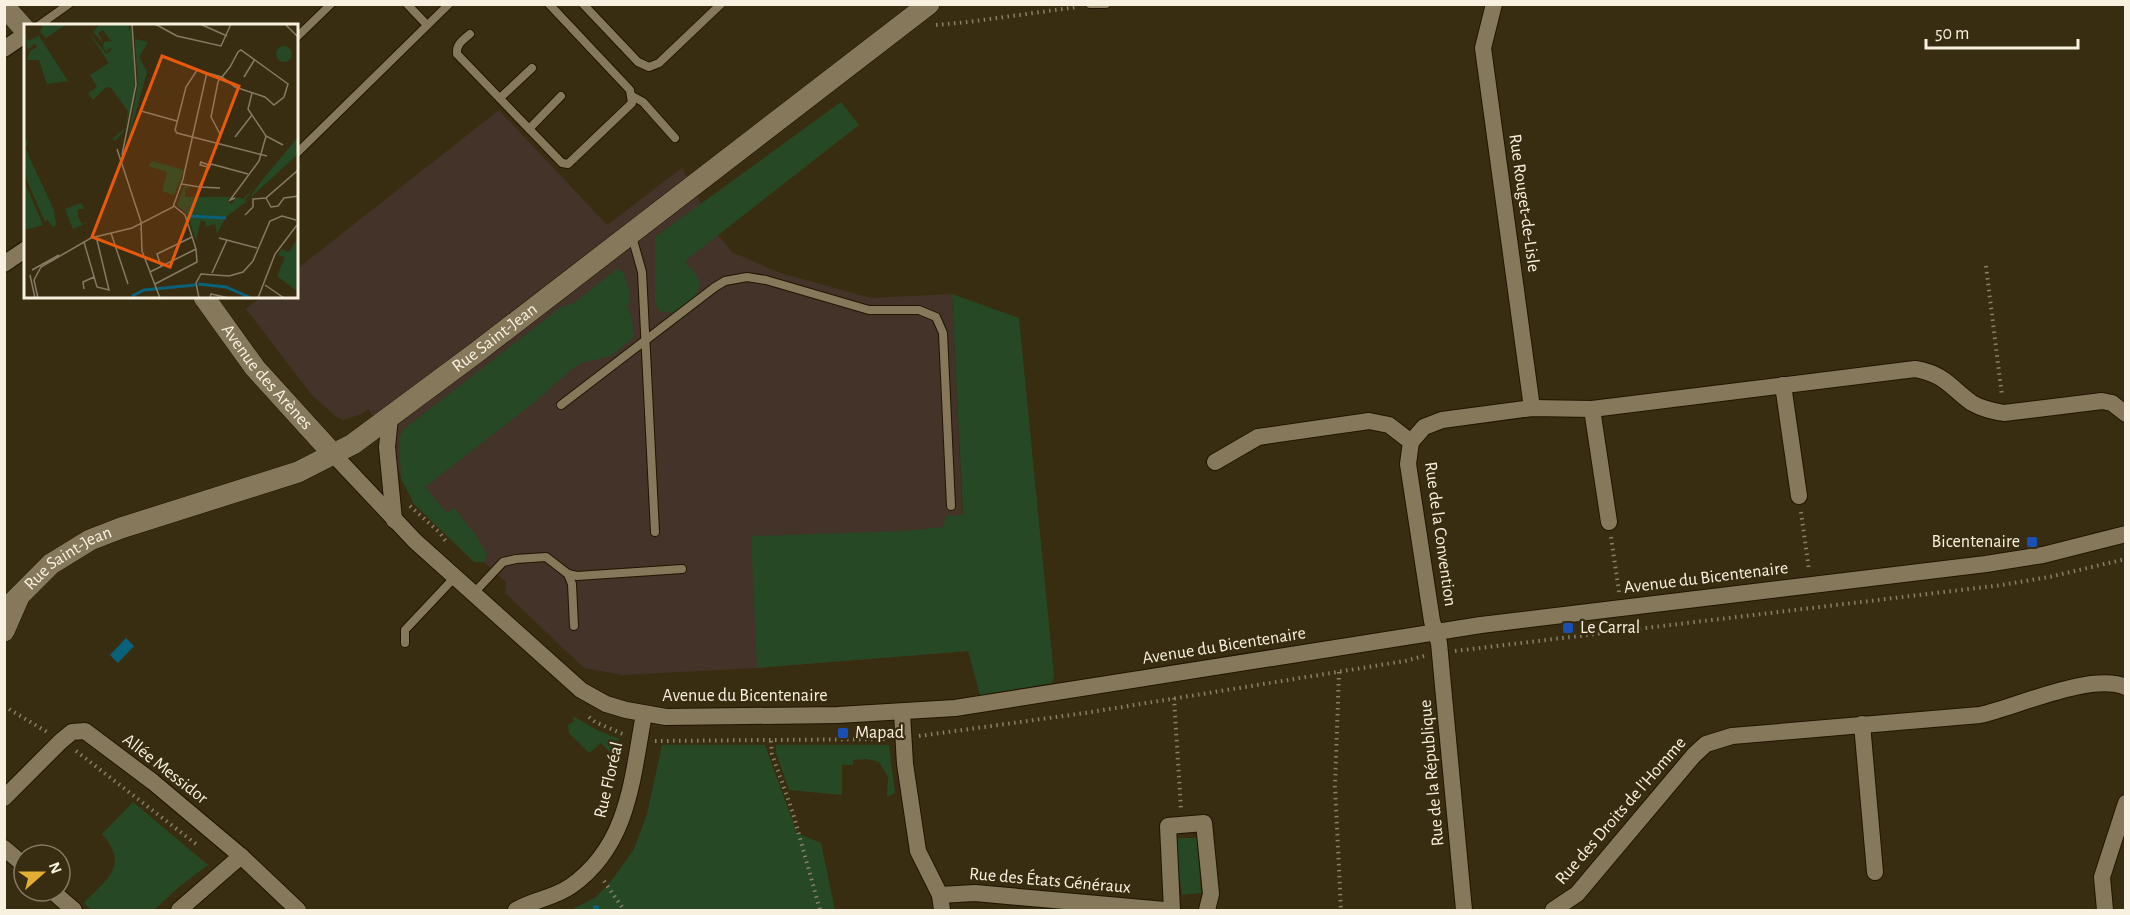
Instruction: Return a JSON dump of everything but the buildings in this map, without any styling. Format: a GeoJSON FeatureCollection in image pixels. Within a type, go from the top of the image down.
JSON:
{"type":"FeatureCollection","features":[{"type":"Feature","properties":{"kind":"street","name":"Rue Saint-Jean"},"geometry":{"type":"LineString","coordinates":[[4,631],[12,603],[51,564],[90,540],[298,472],[334,455],[390,418],[929,4]]}},
{"type":"Feature","properties":{"kind":"street","name":"Rue Rouget-de-Lisle"},"geometry":{"type":"LineString","coordinates":[[1494,4],[1483,48],[1532,408]]}},
{"type":"Feature","properties":{"kind":"street"},"geometry":{"type":"LineString","coordinates":[[4,6],[24,30]]}},
{"type":"Feature","properties":{"kind":"street"},"geometry":{"type":"LineString","coordinates":[[4,49],[24,34]]}},
{"type":"Feature","properties":{"kind":"street"},"geometry":{"type":"LineString","coordinates":[[4,264],[24,250]]}},
{"type":"Feature","properties":{"kind":"street","name":"Avenue des Arènes"},"geometry":{"type":"LineString","coordinates":[[205,298],[255,368],[334,455]]}},
{"type":"Feature","properties":{"kind":"street","name":"Rue de la Convention"},"geometry":{"type":"LineString","coordinates":[[1436,632],[1432,621],[1408,464],[1411,442],[1424,427],[1442,420],[1532,408],[1592,409],[1916,369],[1930,372],[1946,380],[1974,404],[1989,411],[2004,413],[2102,401],[2112,403],[2126,414]]}},
{"type":"Feature","properties":{"kind":"street"},"geometry":{"type":"LineString","coordinates":[[1783,385],[1799,496]]}},
{"type":"Feature","properties":{"kind":"street"},"geometry":{"type":"LineString","coordinates":[[1592,409],[1609,522]]}},
{"type":"Feature","properties":{"kind":"street"},"geometry":{"type":"LineString","coordinates":[[390,418],[387,447],[394,520]]}},
{"type":"Feature","properties":{"kind":"street","name":"Rue de la Convention"},"geometry":{"type":"LineString","coordinates":[[1215,462],[1258,437],[1369,422],[1389,425],[1411,442]]}},
{"type":"Feature","properties":{"kind":"street","name":"Avenue du Bicentenaire"},"geometry":{"type":"LineString","coordinates":[[334,455],[394,520],[454,578],[581,690],[606,704],[644,714],[693,717],[902,713],[956,708],[1436,632],[1986,564],[2043,555],[2126,534]]}},
{"type":"Feature","properties":{"kind":"street","name":"Rue de la République"},"geometry":{"type":"LineString","coordinates":[[1436,632],[1440,653],[1464,910]]}},
{"type":"Feature","properties":{"kind":"street","name":"Rue des Droits de l'Homme"},"geometry":{"type":"LineString","coordinates":[[1553,910],[1577,894],[1694,755],[1706,744],[1731,736],[1980,716],[2005,710],[2061,690],[2093,684],[2126,687]]}},
{"type":"Feature","properties":{"kind":"street","name":"Rue des États Généraux"},"geometry":{"type":"LineString","coordinates":[[902,713],[905,764],[918,851],[941,903],[975,893],[1165,910]]}},
{"type":"Feature","properties":{"kind":"street","name":"Rue Floréal"},"geometry":{"type":"LineString","coordinates":[[516,910],[570,887],[596,866],[613,840],[627,804],[644,714]]}},
{"type":"Feature","properties":{"kind":"street"},"geometry":{"type":"LineString","coordinates":[[1862,724],[1875,872]]}},
{"type":"Feature","properties":{"kind":"street","name":"Allée Messidor"},"geometry":{"type":"LineString","coordinates":[[4,798],[61,741],[72,732],[85,731],[153,782],[241,855],[298,910]]}},
{"type":"Feature","properties":{"kind":"street"},"geometry":{"type":"LineString","coordinates":[[2104,910],[2102,877],[2126,803]]}},
{"type":"Feature","properties":{"kind":"street"},"geometry":{"type":"LineString","coordinates":[[1173,910],[1168,826],[1204,823],[1210,894],[1208,910]]}},
{"type":"Feature","properties":{"kind":"street"},"geometry":{"type":"LineString","coordinates":[[178,910],[241,855]]}},
{"type":"Feature","properties":{"kind":"lane"},"geometry":{"type":"LineString","coordinates":[[41,24],[69,4]]}},
{"type":"Feature","properties":{"kind":"lane"},"geometry":{"type":"LineString","coordinates":[[298,35],[331,4]]}},
{"type":"Feature","properties":{"kind":"lane"},"geometry":{"type":"LineString","coordinates":[[407,4],[427,26]]}},
{"type":"Feature","properties":{"kind":"lane"},"geometry":{"type":"LineString","coordinates":[[298,152],[449,4]]}},
{"type":"Feature","properties":{"kind":"lane"},"geometry":{"type":"LineString","coordinates":[[470,34],[459,44],[456,49],[457,54],[562,163],[568,164],[632,103],[632,96],[630,90],[549,4]]}},
{"type":"Feature","properties":{"kind":"lane"},"geometry":{"type":"LineString","coordinates":[[584,4],[638,62],[649,67],[659,63],[720,4]]}},
{"type":"Feature","properties":{"kind":"lane"},"geometry":{"type":"LineString","coordinates":[[1091,5],[1106,4]]}},
{"type":"Feature","properties":{"kind":"lane"},"geometry":{"type":"LineString","coordinates":[[500,98],[532,68]]}},
{"type":"Feature","properties":{"kind":"lane"},"geometry":{"type":"LineString","coordinates":[[529,129],[561,96]]}},
{"type":"Feature","properties":{"kind":"lane"},"geometry":{"type":"LineString","coordinates":[[632,96],[643,102],[675,138]]}},
{"type":"Feature","properties":{"kind":"lane"},"geometry":{"type":"LineString","coordinates":[[631,233],[642,272],[655,532]]}},
{"type":"Feature","properties":{"kind":"lane"},"geometry":{"type":"LineString","coordinates":[[561,405],[725,281],[747,277],[766,280],[869,310],[919,310],[936,317],[943,333],[951,506]]}},
{"type":"Feature","properties":{"kind":"lane"},"geometry":{"type":"LineString","coordinates":[[473,595],[503,562],[516,559],[546,557],[568,574],[576,576],[681,569]]}},
{"type":"Feature","properties":{"kind":"lane"},"geometry":{"type":"LineString","coordinates":[[568,574],[572,584],[574,626]]}},
{"type":"Feature","properties":{"kind":"lane"},"geometry":{"type":"LineString","coordinates":[[405,643],[405,630],[454,578]]}},
{"type":"Feature","properties":{"kind":"path"},"geometry":{"type":"LineString","coordinates":[[930,27],[1091,5]]}},
{"type":"Feature","properties":{"kind":"path"},"geometry":{"type":"LineString","coordinates":[[1986,266],[2004,413]]}},
{"type":"Feature","properties":{"kind":"path"},"geometry":{"type":"LineString","coordinates":[[1799,496],[1808,561]]}},
{"type":"Feature","properties":{"kind":"path"},"geometry":{"type":"LineString","coordinates":[[404,502],[440,533],[452,551]]}},
{"type":"Feature","properties":{"kind":"path"},"geometry":{"type":"LineString","coordinates":[[1609,522],[1618,583]]}},
{"type":"Feature","properties":{"kind":"path"},"geometry":{"type":"LineString","coordinates":[[1469,649],[1979,588],[2049,578],[2126,559]]}},
{"type":"Feature","properties":{"kind":"path"},"geometry":{"type":"LineString","coordinates":[[1339,672],[1335,786],[1341,910]]}},
{"type":"Feature","properties":{"kind":"path"},"geometry":{"type":"LineString","coordinates":[[1174,698],[1182,825]]}},
{"type":"Feature","properties":{"kind":"path"},"geometry":{"type":"LineString","coordinates":[[4,706],[81,754],[200,847]]}},
{"type":"Feature","properties":{"kind":"path"},"geometry":{"type":"LineString","coordinates":[[771,741],[772,754],[794,813],[820,910]]}},
{"type":"Feature","properties":{"kind":"path"},"geometry":{"type":"LineString","coordinates":[[604,881],[624,910]]}},
{"type":"Feature","properties":{"kind":"shaded area"},"geometry":{"type":"Polygon","coordinates":[[[499,110],[607,225],[682,168],[718,235],[732,252],[780,273],[871,298],[952,294],[969,651],[757,668],[623,675],[584,668],[505,593],[506,582],[484,562],[474,562],[414,504],[369,409],[362,414],[343,420],[335,416],[311,394],[246,309],[260,298],[298,298],[298,268],[499,110]]]}},
{"type":"Feature","properties":{"kind":"green space"},"geometry":{"type":"Polygon","coordinates":[[[841,102],[859,125],[685,261],[696,274],[699,282],[697,293],[673,313],[658,311],[655,302],[655,237],[841,102]]]}},
{"type":"Feature","properties":{"kind":"green space"},"geometry":{"type":"Polygon","coordinates":[[[617,269],[623,272],[629,288],[627,305],[632,319],[634,337],[611,356],[581,363],[572,369],[536,401],[425,487],[447,513],[454,508],[475,534],[487,554],[484,562],[474,562],[414,504],[401,479],[399,438],[404,429],[560,308],[574,303],[617,269]]]}},
{"type":"Feature","properties":{"kind":"green space"},"geometry":{"type":"Polygon","coordinates":[[[952,294],[1019,318],[1054,676],[1052,683],[980,695],[968,651],[757,668],[751,536],[904,531],[943,527],[946,516],[963,515],[952,294]]]}},
{"type":"Feature","properties":{"kind":"green space"},"geometry":{"type":"Polygon","coordinates":[[[573,716],[619,739],[614,776],[611,753],[601,743],[589,753],[569,733],[568,725],[574,721],[573,716]]]}},
{"type":"Feature","properties":{"kind":"green space"},"geometry":{"type":"Polygon","coordinates":[[[662,745],[765,745],[797,833],[821,843],[835,910],[571,910],[596,897],[612,880],[634,849],[647,814],[662,745]]]}},
{"type":"Feature","properties":{"kind":"green space"},"geometry":{"type":"Polygon","coordinates":[[[776,745],[889,745],[895,793],[887,797],[888,777],[879,762],[867,759],[853,760],[853,765],[842,765],[842,795],[789,790],[776,753],[776,745]]]}},
{"type":"Feature","properties":{"kind":"green space"},"geometry":{"type":"Polygon","coordinates":[[[133,802],[208,865],[154,910],[91,910],[84,903],[107,879],[115,864],[110,845],[102,834],[133,802]]]}},
{"type":"Feature","properties":{"kind":"green space"},"geometry":{"type":"Polygon","coordinates":[[[1175,838],[1197,838],[1201,893],[1182,895],[1175,838]]]}},
{"type":"Feature","properties":{"kind":"water"},"geometry":{"type":"Polygon","coordinates":[[[126,638],[134,646],[118,663],[110,655],[126,638]]]}},
{"type":"Feature","properties":{"kind":"place","name":"Bicentenaire"},"geometry":{"type":"Point","coordinates":[2032,542]}},
{"type":"Feature","properties":{"kind":"place","name":"Le Carral"},"geometry":{"type":"Point","coordinates":[1568,628]}},
{"type":"Feature","properties":{"kind":"place","name":"Mapad"},"geometry":{"type":"Point","coordinates":[843,733]}}]}
